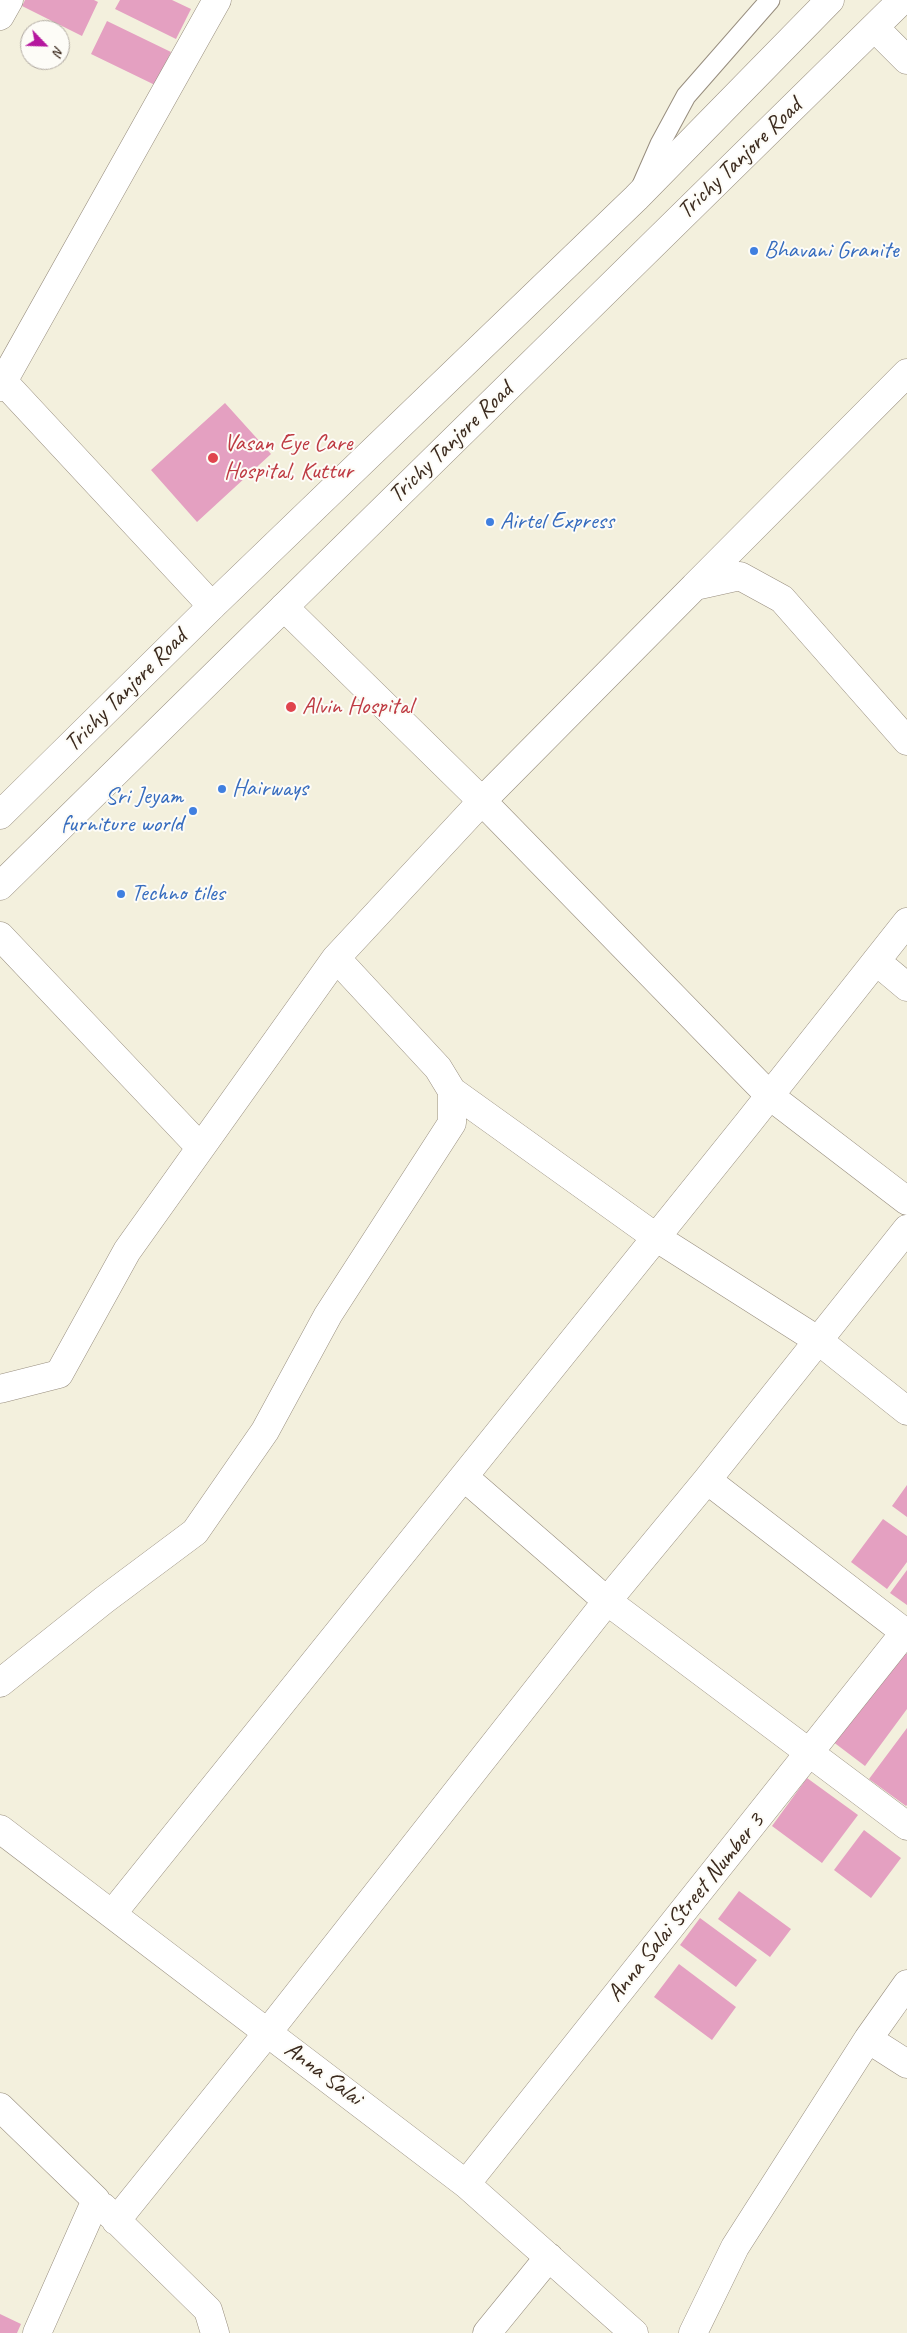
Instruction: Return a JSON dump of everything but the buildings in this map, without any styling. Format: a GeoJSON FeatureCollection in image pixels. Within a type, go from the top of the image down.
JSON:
{"type":"FeatureCollection","features":[{"type":"Feature","properties":{"kind":"main road"},"geometry":{"type":"LineString","coordinates":[[0,16],[9,0]]}},
{"type":"Feature","properties":{"kind":"main road"},"geometry":{"type":"LineString","coordinates":[[212,606],[1,382],[217,0]]}},
{"type":"Feature","properties":{"kind":"main road","name":"Trichy Tanjore Road"},"geometry":{"type":"LineString","coordinates":[[0,815],[212,606],[636,198],[830,0]]}},
{"type":"Feature","properties":{"kind":"main road","name":"Trichy Tanjore Road"},"geometry":{"type":"LineString","coordinates":[[0,886],[902,0]]}},
{"type":"Feature","properties":{"kind":"main road"},"geometry":{"type":"LineString","coordinates":[[874,28],[907,60]]}},
{"type":"Feature","properties":{"kind":"main road"},"geometry":{"type":"LineString","coordinates":[[0,1389],[59,1374],[127,1251],[336,958],[482,801],[907,373]]}},
{"type":"Feature","properties":{"kind":"main road"},"geometry":{"type":"LineString","coordinates":[[695,586],[740,576],[782,599],[907,741]]}},
{"type":"Feature","properties":{"kind":"main road"},"geometry":{"type":"LineString","coordinates":[[284,607],[482,801],[770,1096],[907,1201]]}},
{"type":"Feature","properties":{"kind":"main road"},"geometry":{"type":"LineString","coordinates":[[112,1914],[657,1238],[907,922]]}},
{"type":"Feature","properties":{"kind":"main road"},"geometry":{"type":"LineString","coordinates":[[0,936],[200,1147]]}},
{"type":"Feature","properties":{"kind":"main road"},"geometry":{"type":"LineString","coordinates":[[336,958],[438,1068],[452,1091],[657,1238],[818,1341],[907,1411]]}},
{"type":"Feature","properties":{"kind":"main road"},"geometry":{"type":"LineString","coordinates":[[876,961],[907,987]]}},
{"type":"Feature","properties":{"kind":"main road"},"geometry":{"type":"LineString","coordinates":[[0,1683],[104,1600],[195,1532],[265,1432],[328,1315],[452,1123],[452,1091]]}},
{"type":"Feature","properties":{"kind":"main road"},"geometry":{"type":"LineString","coordinates":[[116,2220],[268,2032],[607,1601],[708,1480],[907,1230]]}},
{"type":"Feature","properties":{"kind":"main road"},"geometry":{"type":"LineString","coordinates":[[464,1477],[607,1601],[907,1826]]}},
{"type":"Feature","properties":{"kind":"main road"},"geometry":{"type":"LineString","coordinates":[[708,1480],[906,1633]]}},
{"type":"Feature","properties":{"kind":"main road","name":"Anna Salai Street Number 3"},"geometry":{"type":"LineString","coordinates":[[466,2184],[906,1633]]}},
{"type":"Feature","properties":{"kind":"main road","name":"Anna Salai"},"geometry":{"type":"LineString","coordinates":[[0,1829],[466,2184],[634,2333]]}},
{"type":"Feature","properties":{"kind":"main road"},"geometry":{"type":"LineString","coordinates":[[693,2333],[735,2247],[868,2038],[907,1984]]}},
{"type":"Feature","properties":{"kind":"main road"},"geometry":{"type":"LineString","coordinates":[[868,2038],[907,2064]]}},
{"type":"Feature","properties":{"kind":"main road"},"geometry":{"type":"LineString","coordinates":[[0,2107],[208,2310],[215,2333]]}},
{"type":"Feature","properties":{"kind":"main road"},"geometry":{"type":"LineString","coordinates":[[37,2333],[96,2200]]}},
{"type":"Feature","properties":{"kind":"main road"},"geometry":{"type":"LineString","coordinates":[[487,2333],[548,2257]]}},
{"type":"Feature","properties":{"kind":"lane"},"geometry":{"type":"LineString","coordinates":[[636,198],[660,144],[686,96],[770,0]]}},
{"type":"Feature","properties":{"kind":"place","name":"Bhavani Granite"},"geometry":{"type":"Point","coordinates":[754,251]}},
{"type":"Feature","properties":{"kind":"place","name":"Vasan Eye Care Hospital, Kuttur"},"geometry":{"type":"Point","coordinates":[213,458]}},
{"type":"Feature","properties":{"kind":"place","name":"Airtel Express"},"geometry":{"type":"Point","coordinates":[490,522]}},
{"type":"Feature","properties":{"kind":"place","name":"Alvin Hospital"},"geometry":{"type":"Point","coordinates":[291,707]}},
{"type":"Feature","properties":{"kind":"place","name":"Hairways"},"geometry":{"type":"Point","coordinates":[222,789]}},
{"type":"Feature","properties":{"kind":"place","name":"Sri Jeyam furniture world"},"geometry":{"type":"Point","coordinates":[193,811]}},
{"type":"Feature","properties":{"kind":"place","name":"Techno tiles"},"geometry":{"type":"Point","coordinates":[121,894]}}]}
